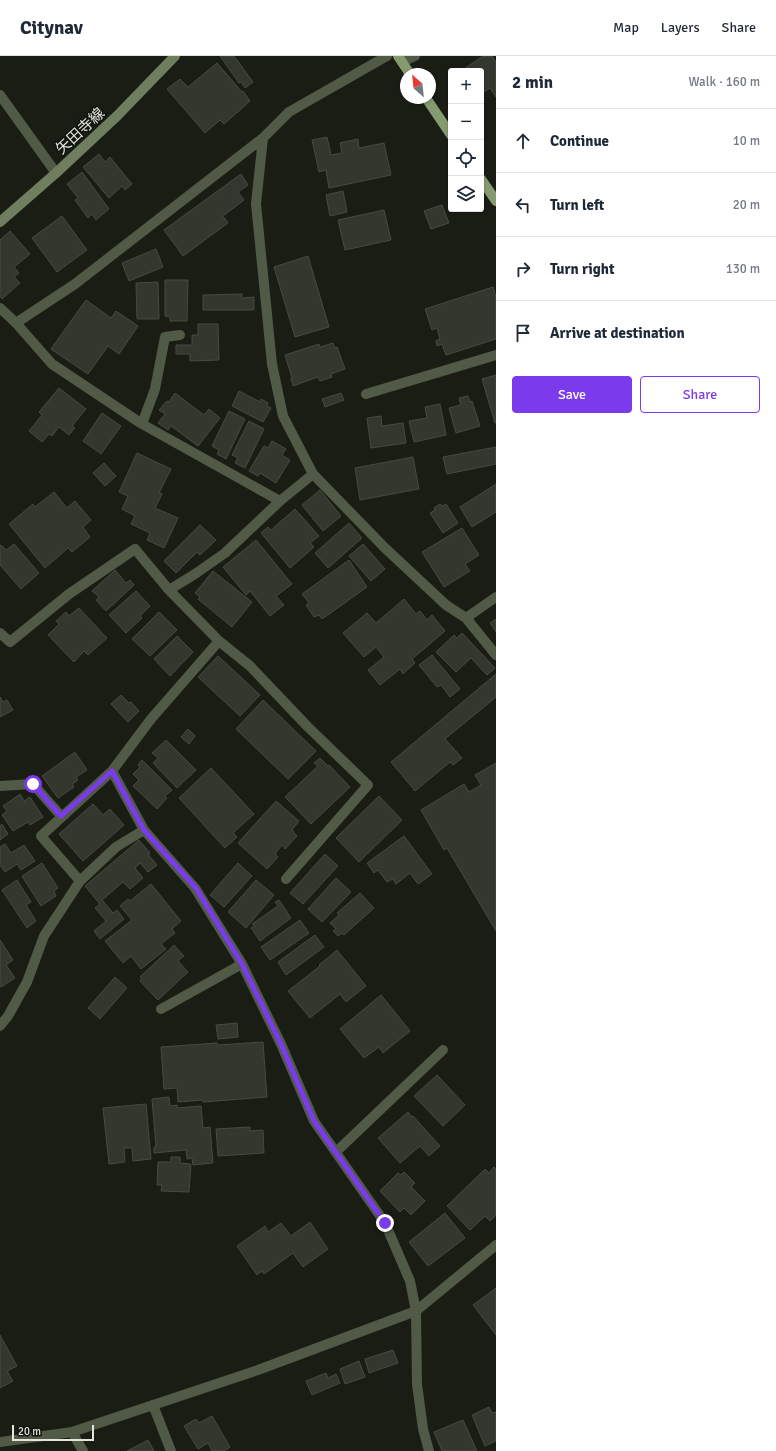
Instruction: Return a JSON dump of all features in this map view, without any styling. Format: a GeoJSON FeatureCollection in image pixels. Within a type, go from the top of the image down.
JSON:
{"type":"FeatureCollection","features":[{"type":"Feature","properties":{"kind":"main road","name":"矢田寺線"},"geometry":{"type":"LineString","coordinates":[[0,222],[56,173],[117,116],[174,56]]}},
{"type":"Feature","properties":{"kind":"main road"},"geometry":{"type":"LineString","coordinates":[[400,59],[406,68]]}},
{"type":"Feature","properties":{"kind":"main road"},"geometry":{"type":"LineString","coordinates":[[430,104],[448,130]]}},
{"type":"Feature","properties":{"kind":"main road"},"geometry":{"type":"LineString","coordinates":[[484,183],[496,201]]}},
{"type":"Feature","properties":{"kind":"street"},"geometry":{"type":"LineString","coordinates":[[16,323],[75,284],[263,138],[289,112],[387,56]]}},
{"type":"Feature","properties":{"kind":"street"},"geometry":{"type":"LineString","coordinates":[[400,59],[415,56]]}},
{"type":"Feature","properties":{"kind":"street"},"geometry":{"type":"LineString","coordinates":[[0,95],[56,173]]}},
{"type":"Feature","properties":{"kind":"street"},"geometry":{"type":"LineString","coordinates":[[263,138],[256,204],[272,364],[283,416],[313,474],[385,548],[446,605],[466,618],[496,655]]}},
{"type":"Feature","properties":{"kind":"street"},"geometry":{"type":"LineString","coordinates":[[0,308],[16,323],[52,364],[142,424],[280,501]]}},
{"type":"Feature","properties":{"kind":"street"},"geometry":{"type":"LineString","coordinates":[[142,424],[155,388],[165,337],[180,335]]}},
{"type":"Feature","properties":{"kind":"street"},"geometry":{"type":"LineString","coordinates":[[366,394],[496,355]]}},
{"type":"Feature","properties":{"kind":"street"},"geometry":{"type":"LineString","coordinates":[[169,590],[225,553],[280,501],[313,474]]}},
{"type":"Feature","properties":{"kind":"street"},"geometry":{"type":"LineString","coordinates":[[0,633],[10,642],[68,594],[135,549],[169,590],[219,640],[250,666],[308,727],[368,785],[286,880]]}},
{"type":"Feature","properties":{"kind":"street"},"geometry":{"type":"LineString","coordinates":[[466,618],[496,597]]}},
{"type":"Feature","properties":{"kind":"street"},"geometry":{"type":"LineString","coordinates":[[80,881],[41,836],[61,816],[112,771],[151,720],[219,640]]}},
{"type":"Feature","properties":{"kind":"street"},"geometry":{"type":"LineString","coordinates":[[112,771],[144,830],[196,888],[242,964],[281,1044],[314,1121],[385,1223],[410,1281],[416,1312],[417,1384],[423,1429],[429,1451]]}},
{"type":"Feature","properties":{"kind":"street"},"geometry":{"type":"LineString","coordinates":[[0,786],[33,784],[61,816]]}},
{"type":"Feature","properties":{"kind":"street"},"geometry":{"type":"LineString","coordinates":[[0,1026],[8,1016],[27,982],[44,936],[80,881],[116,847],[144,830]]}},
{"type":"Feature","properties":{"kind":"street"},"geometry":{"type":"LineString","coordinates":[[161,1009],[242,964]]}},
{"type":"Feature","properties":{"kind":"street"},"geometry":{"type":"LineString","coordinates":[[336,1152],[443,1050]]}},
{"type":"Feature","properties":{"kind":"street"},"geometry":{"type":"LineString","coordinates":[[0,1442],[72,1432],[258,1370],[416,1312],[496,1245]]}},
{"type":"Feature","properties":{"kind":"street"},"geometry":{"type":"LineString","coordinates":[[154,1405],[171,1451]]}},
{"type":"Feature","properties":{"kind":"street"},"geometry":{"type":"LineString","coordinates":[[72,1432],[83,1451]]}},
{"type":"Feature","properties":{"kind":"building"},"geometry":{"type":"Polygon","coordinates":[[[220,56],[234,56],[253,82],[245,88],[241,82],[239,83],[220,56]]]}},
{"type":"Feature","properties":{"kind":"building"},"geometry":{"type":"Polygon","coordinates":[[[483,56],[492,56],[496,62],[496,97],[490,88],[484,92],[484,68],[465,68],[483,56]]]}},
{"type":"Feature","properties":{"kind":"building"},"geometry":{"type":"Polygon","coordinates":[[[217,63],[242,92],[243,91],[250,101],[224,124],[220,120],[205,133],[167,89],[180,79],[188,87],[217,63]]]}},
{"type":"Feature","properties":{"kind":"building"},"geometry":{"type":"Polygon","coordinates":[[[327,137],[331,155],[342,153],[340,143],[358,139],[359,148],[384,143],[391,175],[329,188],[326,170],[319,172],[312,140],[327,137]]]}},
{"type":"Feature","properties":{"kind":"building"},"geometry":{"type":"Polygon","coordinates":[[[99,154],[105,162],[110,157],[132,184],[125,190],[122,186],[109,198],[83,167],[99,154]]]}},
{"type":"Feature","properties":{"kind":"building"},"geometry":{"type":"Polygon","coordinates":[[[82,172],[109,209],[96,220],[92,214],[88,218],[75,200],[78,198],[67,184],[82,172]]]}},
{"type":"Feature","properties":{"kind":"building"},"geometry":{"type":"Polygon","coordinates":[[[241,174],[248,185],[238,192],[244,200],[223,216],[228,223],[183,256],[164,230],[241,174]]]}},
{"type":"Feature","properties":{"kind":"building"},"geometry":{"type":"Polygon","coordinates":[[[343,191],[347,212],[330,216],[326,195],[343,191]]]}},
{"type":"Feature","properties":{"kind":"building"},"geometry":{"type":"Polygon","coordinates":[[[442,205],[449,223],[431,229],[424,211],[442,205]]]}},
{"type":"Feature","properties":{"kind":"building"},"geometry":{"type":"Polygon","coordinates":[[[384,210],[391,240],[345,250],[338,220],[384,210]]]}},
{"type":"Feature","properties":{"kind":"building"},"geometry":{"type":"Polygon","coordinates":[[[62,216],[87,250],[57,272],[32,238],[62,216]]]}},
{"type":"Feature","properties":{"kind":"building"},"geometry":{"type":"Polygon","coordinates":[[[10,231],[30,254],[14,267],[19,273],[14,277],[20,283],[2,299],[0,296],[0,240],[10,231]]]}},
{"type":"Feature","properties":{"kind":"building"},"geometry":{"type":"Polygon","coordinates":[[[156,249],[163,267],[129,281],[122,263],[156,249]]]}},
{"type":"Feature","properties":{"kind":"building"},"geometry":{"type":"Polygon","coordinates":[[[308,256],[329,327],[295,337],[274,267],[308,256]]]}},
{"type":"Feature","properties":{"kind":"building"},"geometry":{"type":"Polygon","coordinates":[[[165,280],[188,280],[187,321],[170,321],[170,317],[165,316],[165,280]]]}},
{"type":"Feature","properties":{"kind":"building"},"geometry":{"type":"Polygon","coordinates":[[[158,282],[159,319],[137,319],[136,283],[158,282]]]}},
{"type":"Feature","properties":{"kind":"building"},"geometry":{"type":"Polygon","coordinates":[[[493,287],[496,297],[496,339],[446,355],[442,344],[437,346],[436,341],[440,339],[437,328],[432,330],[425,309],[493,287]]]}},
{"type":"Feature","properties":{"kind":"building"},"geometry":{"type":"Polygon","coordinates":[[[242,294],[242,298],[254,297],[254,310],[203,310],[203,295],[242,294]]]}},
{"type":"Feature","properties":{"kind":"building"},"geometry":{"type":"Polygon","coordinates":[[[86,300],[111,318],[116,311],[138,326],[119,354],[108,346],[88,374],[51,349],[86,300]]]}},
{"type":"Feature","properties":{"kind":"building"},"geometry":{"type":"Polygon","coordinates":[[[198,324],[218,324],[219,360],[190,361],[190,354],[176,354],[176,345],[192,345],[192,335],[198,335],[198,324]]]}},
{"type":"Feature","properties":{"kind":"building"},"geometry":{"type":"Polygon","coordinates":[[[333,343],[335,348],[337,347],[345,369],[331,374],[332,377],[320,381],[318,377],[293,386],[285,355],[319,344],[320,347],[333,343]]]}},
{"type":"Feature","properties":{"kind":"building"},"geometry":{"type":"Polygon","coordinates":[[[496,375],[496,423],[495,423],[482,379],[496,375]]]}},
{"type":"Feature","properties":{"kind":"building"},"geometry":{"type":"Polygon","coordinates":[[[59,388],[86,409],[72,426],[75,428],[69,435],[59,427],[52,436],[49,434],[42,442],[29,431],[42,415],[39,412],[59,388]]]}},
{"type":"Feature","properties":{"kind":"building"},"geometry":{"type":"Polygon","coordinates":[[[239,391],[260,402],[261,399],[268,403],[267,406],[271,408],[263,422],[232,406],[239,391]]]}},
{"type":"Feature","properties":{"kind":"building"},"geometry":{"type":"Polygon","coordinates":[[[175,393],[204,415],[209,409],[220,418],[198,446],[171,426],[168,430],[158,423],[165,414],[159,410],[167,401],[169,402],[175,393]]]}},
{"type":"Feature","properties":{"kind":"building"},"geometry":{"type":"Polygon","coordinates":[[[341,393],[344,400],[325,407],[322,399],[341,393]]]}},
{"type":"Feature","properties":{"kind":"building"},"geometry":{"type":"Polygon","coordinates":[[[468,396],[470,402],[472,401],[480,426],[456,433],[449,408],[461,405],[459,398],[468,396]]]}},
{"type":"Feature","properties":{"kind":"building"},"geometry":{"type":"Polygon","coordinates":[[[440,404],[446,435],[414,442],[409,421],[427,418],[425,407],[440,404]]]}},
{"type":"Feature","properties":{"kind":"building"},"geometry":{"type":"Polygon","coordinates":[[[229,411],[245,419],[226,459],[217,454],[219,450],[212,446],[229,411]]]}},
{"type":"Feature","properties":{"kind":"building"},"geometry":{"type":"Polygon","coordinates":[[[102,413],[121,426],[101,454],[83,441],[102,413]]]}},
{"type":"Feature","properties":{"kind":"building"},"geometry":{"type":"Polygon","coordinates":[[[381,416],[382,426],[403,423],[406,443],[371,448],[367,418],[381,416]]]}},
{"type":"Feature","properties":{"kind":"building"},"geometry":{"type":"Polygon","coordinates":[[[249,421],[264,429],[245,468],[235,463],[238,458],[232,455],[249,421]]]}},
{"type":"Feature","properties":{"kind":"building"},"geometry":{"type":"Polygon","coordinates":[[[272,441],[286,449],[282,455],[290,460],[276,483],[260,473],[258,476],[249,471],[264,446],[268,448],[272,441]]]}},
{"type":"Feature","properties":{"kind":"building"},"geometry":{"type":"Polygon","coordinates":[[[496,447],[496,464],[447,474],[443,457],[496,447]]]}},
{"type":"Feature","properties":{"kind":"building"},"geometry":{"type":"Polygon","coordinates":[[[137,453],[171,469],[159,493],[162,494],[155,508],[178,518],[164,548],[147,540],[150,533],[131,524],[135,516],[122,509],[128,496],[119,492],[137,453]]]}},
{"type":"Feature","properties":{"kind":"building"},"geometry":{"type":"Polygon","coordinates":[[[413,457],[419,489],[360,500],[355,468],[413,457]]]}},
{"type":"Feature","properties":{"kind":"building"},"geometry":{"type":"Polygon","coordinates":[[[104,463],[116,476],[105,486],[93,473],[104,463]]]}},
{"type":"Feature","properties":{"kind":"building"},"geometry":{"type":"Polygon","coordinates":[[[496,484],[496,512],[472,527],[460,507],[496,484]]]}},
{"type":"Feature","properties":{"kind":"building"},"geometry":{"type":"Polygon","coordinates":[[[320,490],[341,516],[323,531],[302,505],[320,490]]]}},
{"type":"Feature","properties":{"kind":"building"},"geometry":{"type":"Polygon","coordinates":[[[54,492],[67,508],[75,501],[91,520],[83,527],[90,537],[72,552],[68,548],[45,568],[9,524],[33,504],[35,507],[54,492]]]}},
{"type":"Feature","properties":{"kind":"building"},"geometry":{"type":"Polygon","coordinates":[[[440,504],[442,506],[446,504],[458,523],[443,533],[430,513],[440,504]]]}},
{"type":"Feature","properties":{"kind":"building"},"geometry":{"type":"Polygon","coordinates":[[[295,509],[319,536],[310,543],[314,547],[290,568],[261,533],[268,527],[271,530],[295,509]]]}},
{"type":"Feature","properties":{"kind":"building"},"geometry":{"type":"Polygon","coordinates":[[[349,523],[362,538],[328,568],[315,553],[349,523]]]}},
{"type":"Feature","properties":{"kind":"building"},"geometry":{"type":"Polygon","coordinates":[[[200,525],[216,540],[200,555],[197,552],[176,573],[164,561],[200,525]]]}},
{"type":"Feature","properties":{"kind":"building"},"geometry":{"type":"Polygon","coordinates":[[[462,528],[479,555],[465,564],[470,571],[444,587],[422,552],[462,528]]]}},
{"type":"Feature","properties":{"kind":"building"},"geometry":{"type":"Polygon","coordinates":[[[256,540],[292,584],[276,596],[284,605],[270,616],[250,591],[246,595],[223,567],[256,540]]]}},
{"type":"Feature","properties":{"kind":"building"},"geometry":{"type":"Polygon","coordinates":[[[14,544],[39,573],[21,589],[0,565],[0,546],[1,545],[6,550],[14,544]]]}},
{"type":"Feature","properties":{"kind":"building"},"geometry":{"type":"Polygon","coordinates":[[[363,544],[385,569],[371,581],[349,556],[363,544]]]}},
{"type":"Feature","properties":{"kind":"building"},"geometry":{"type":"Polygon","coordinates":[[[349,560],[367,587],[322,619],[319,615],[314,617],[306,605],[309,603],[302,594],[349,560]]]}},
{"type":"Feature","properties":{"kind":"building"},"geometry":{"type":"Polygon","coordinates":[[[115,570],[126,583],[130,580],[134,585],[106,611],[96,600],[99,597],[92,591],[115,570]]]}},
{"type":"Feature","properties":{"kind":"building"},"geometry":{"type":"Polygon","coordinates":[[[213,571],[252,602],[232,627],[198,599],[200,597],[195,593],[213,571]]]}},
{"type":"Feature","properties":{"kind":"building"},"geometry":{"type":"Polygon","coordinates":[[[136,591],[150,606],[140,616],[142,618],[126,633],[109,615],[136,591]]]}},
{"type":"Feature","properties":{"kind":"building"},"geometry":{"type":"Polygon","coordinates":[[[404,599],[416,614],[420,611],[427,620],[432,615],[445,631],[412,659],[415,663],[403,674],[400,669],[380,685],[368,670],[384,657],[376,647],[364,657],[343,633],[367,613],[376,623],[404,599]]]}},
{"type":"Feature","properties":{"kind":"building"},"geometry":{"type":"Polygon","coordinates":[[[79,608],[107,638],[88,655],[84,651],[74,662],[48,635],[59,624],[56,621],[66,612],[69,616],[79,608]]]}},
{"type":"Feature","properties":{"kind":"building"},"geometry":{"type":"Polygon","coordinates":[[[159,612],[177,630],[150,656],[132,639],[159,612]]]}},
{"type":"Feature","properties":{"kind":"building"},"geometry":{"type":"Polygon","coordinates":[[[496,619],[496,632],[490,623],[496,619]]]}},
{"type":"Feature","properties":{"kind":"building"},"geometry":{"type":"Polygon","coordinates":[[[462,633],[495,668],[487,675],[471,658],[456,672],[436,652],[454,635],[457,638],[462,633]]]}},
{"type":"Feature","properties":{"kind":"building"},"geometry":{"type":"Polygon","coordinates":[[[177,636],[193,652],[170,676],[154,659],[177,636]]]}},
{"type":"Feature","properties":{"kind":"building"},"geometry":{"type":"Polygon","coordinates":[[[432,655],[460,689],[450,697],[441,685],[437,687],[419,665],[432,655]]]}},
{"type":"Feature","properties":{"kind":"building"},"geometry":{"type":"Polygon","coordinates":[[[218,656],[260,695],[240,716],[198,677],[218,656]]]}},
{"type":"Feature","properties":{"kind":"building"},"geometry":{"type":"Polygon","coordinates":[[[496,674],[496,697],[445,739],[462,758],[453,765],[450,762],[415,791],[391,762],[496,674]]]}},
{"type":"Feature","properties":{"kind":"building"},"geometry":{"type":"Polygon","coordinates":[[[121,695],[129,703],[131,702],[139,711],[128,722],[111,704],[121,695]]]}},
{"type":"Feature","properties":{"kind":"building"},"geometry":{"type":"Polygon","coordinates":[[[0,697],[3,702],[7,700],[13,710],[0,717],[0,697]]]}},
{"type":"Feature","properties":{"kind":"building"},"geometry":{"type":"Polygon","coordinates":[[[263,700],[316,751],[288,779],[236,729],[263,700]]]}},
{"type":"Feature","properties":{"kind":"building"},"geometry":{"type":"Polygon","coordinates":[[[188,729],[195,736],[189,744],[181,737],[188,729]]]}},
{"type":"Feature","properties":{"kind":"building"},"geometry":{"type":"Polygon","coordinates":[[[166,740],[196,770],[177,788],[153,763],[158,758],[152,753],[166,740]]]}},
{"type":"Feature","properties":{"kind":"building"},"geometry":{"type":"Polygon","coordinates":[[[75,752],[87,770],[76,777],[78,780],[72,784],[74,787],[58,798],[42,776],[75,752]]]}},
{"type":"Feature","properties":{"kind":"building"},"geometry":{"type":"Polygon","coordinates":[[[320,758],[328,766],[329,765],[350,787],[311,824],[285,797],[318,766],[314,763],[320,758]]]}},
{"type":"Feature","properties":{"kind":"building"},"geometry":{"type":"Polygon","coordinates":[[[142,760],[172,790],[165,796],[167,798],[157,809],[133,786],[139,780],[133,774],[140,767],[138,765],[142,760]]]}},
{"type":"Feature","properties":{"kind":"building"},"geometry":{"type":"Polygon","coordinates":[[[496,763],[496,931],[447,848],[444,850],[421,810],[464,784],[469,792],[481,785],[475,775],[496,763]]]}},
{"type":"Feature","properties":{"kind":"building"},"geometry":{"type":"Polygon","coordinates":[[[211,768],[254,814],[233,833],[237,837],[225,848],[179,798],[211,768]]]}},
{"type":"Feature","properties":{"kind":"building"},"geometry":{"type":"Polygon","coordinates":[[[20,794],[24,801],[30,797],[43,817],[30,825],[28,822],[13,831],[2,815],[7,811],[3,806],[20,794]]]}},
{"type":"Feature","properties":{"kind":"building"},"geometry":{"type":"Polygon","coordinates":[[[379,796],[402,820],[359,862],[336,838],[379,796]]]}},
{"type":"Feature","properties":{"kind":"building"},"geometry":{"type":"Polygon","coordinates":[[[276,801],[299,821],[292,830],[297,836],[285,849],[282,845],[275,854],[278,857],[267,869],[238,843],[276,801]]]}},
{"type":"Feature","properties":{"kind":"building"},"geometry":{"type":"Polygon","coordinates":[[[93,804],[103,815],[110,809],[124,825],[83,861],[59,834],[93,804]]]}},
{"type":"Feature","properties":{"kind":"building"},"geometry":{"type":"Polygon","coordinates":[[[2,824],[8,834],[0,840],[0,826],[2,824]]]}},
{"type":"Feature","properties":{"kind":"building"},"geometry":{"type":"Polygon","coordinates":[[[404,836],[432,874],[418,884],[410,873],[396,884],[393,879],[387,882],[378,870],[374,873],[367,863],[404,836]]]}},
{"type":"Feature","properties":{"kind":"building"},"geometry":{"type":"Polygon","coordinates":[[[139,840],[150,853],[148,854],[157,865],[148,872],[140,863],[135,868],[143,878],[130,889],[123,882],[102,900],[113,913],[117,910],[124,919],[100,939],[94,931],[106,921],[95,908],[100,904],[85,886],[139,840]]]}},
{"type":"Feature","properties":{"kind":"building"},"geometry":{"type":"Polygon","coordinates":[[[5,844],[11,853],[24,845],[35,861],[21,870],[17,864],[5,872],[0,865],[0,847],[5,844]]]}},
{"type":"Feature","properties":{"kind":"building"},"geometry":{"type":"Polygon","coordinates":[[[325,854],[338,866],[303,904],[290,893],[325,854]]]}},
{"type":"Feature","properties":{"kind":"building"},"geometry":{"type":"Polygon","coordinates":[[[42,863],[58,888],[54,891],[56,896],[41,906],[22,876],[42,863]]]}},
{"type":"Feature","properties":{"kind":"building"},"geometry":{"type":"Polygon","coordinates":[[[238,863],[252,876],[224,907],[210,895],[238,863]]]}},
{"type":"Feature","properties":{"kind":"building"},"geometry":{"type":"Polygon","coordinates":[[[336,878],[351,892],[322,922],[308,909],[336,878]]]}},
{"type":"Feature","properties":{"kind":"building"},"geometry":{"type":"Polygon","coordinates":[[[17,880],[31,902],[26,905],[36,921],[27,928],[2,890],[17,880]]]}},
{"type":"Feature","properties":{"kind":"building"},"geometry":{"type":"Polygon","coordinates":[[[256,880],[274,895],[246,928],[228,912],[256,880]]]}},
{"type":"Feature","properties":{"kind":"building"},"geometry":{"type":"Polygon","coordinates":[[[151,884],[181,921],[172,929],[175,933],[161,944],[166,949],[141,969],[131,956],[123,963],[105,941],[132,920],[120,906],[128,899],[130,901],[151,884]]]}},
{"type":"Feature","properties":{"kind":"building"},"geometry":{"type":"Polygon","coordinates":[[[360,893],[374,908],[344,935],[342,933],[338,936],[333,931],[336,929],[330,923],[339,915],[337,913],[360,893]]]}},
{"type":"Feature","properties":{"kind":"building"},"geometry":{"type":"Polygon","coordinates":[[[279,900],[291,918],[260,941],[251,928],[255,926],[252,924],[278,906],[275,902],[279,900]]]}},
{"type":"Feature","properties":{"kind":"building"},"geometry":{"type":"Polygon","coordinates":[[[300,920],[309,933],[270,960],[261,947],[300,920]]]}},
{"type":"Feature","properties":{"kind":"building"},"geometry":{"type":"Polygon","coordinates":[[[315,935],[324,947],[286,975],[278,962],[315,935]]]}},
{"type":"Feature","properties":{"kind":"building"},"geometry":{"type":"Polygon","coordinates":[[[0,940],[13,960],[6,965],[15,978],[1,987],[0,985],[0,940]]]}},
{"type":"Feature","properties":{"kind":"building"},"geometry":{"type":"Polygon","coordinates":[[[174,945],[184,956],[178,961],[188,972],[158,1000],[140,981],[142,978],[140,977],[174,945]]]}},
{"type":"Feature","properties":{"kind":"building"},"geometry":{"type":"Polygon","coordinates":[[[337,950],[366,986],[346,1002],[340,994],[310,1018],[288,991],[320,966],[319,965],[337,950]]]}},
{"type":"Feature","properties":{"kind":"building"},"geometry":{"type":"Polygon","coordinates":[[[115,977],[127,988],[100,1019],[88,1008],[115,977]]]}},
{"type":"Feature","properties":{"kind":"building"},"geometry":{"type":"Polygon","coordinates":[[[381,995],[410,1031],[383,1053],[379,1047],[364,1058],[340,1029],[381,995]]]}},
{"type":"Feature","properties":{"kind":"building"},"geometry":{"type":"Polygon","coordinates":[[[237,1023],[238,1037],[218,1039],[216,1025],[237,1023]]]}},
{"type":"Feature","properties":{"kind":"building"},"geometry":{"type":"Polygon","coordinates":[[[263,1042],[267,1097],[203,1102],[203,1100],[178,1102],[177,1088],[164,1089],[161,1047],[217,1043],[218,1045],[263,1042]]]}},
{"type":"Feature","properties":{"kind":"building"},"geometry":{"type":"Polygon","coordinates":[[[437,1075],[465,1105],[443,1126],[414,1096],[437,1075]]]}},
{"type":"Feature","properties":{"kind":"building"},"geometry":{"type":"Polygon","coordinates":[[[169,1097],[170,1106],[177,1105],[177,1108],[201,1106],[203,1128],[210,1127],[213,1163],[193,1165],[192,1158],[187,1159],[186,1150],[154,1153],[154,1147],[156,1147],[152,1099],[169,1097]]]}},
{"type":"Feature","properties":{"kind":"building"},"geometry":{"type":"Polygon","coordinates":[[[146,1104],[151,1159],[133,1161],[132,1148],[124,1148],[125,1162],[109,1164],[103,1108],[146,1104]]]}},
{"type":"Feature","properties":{"kind":"building"},"geometry":{"type":"Polygon","coordinates":[[[408,1112],[440,1146],[429,1156],[420,1146],[400,1163],[378,1138],[408,1112]]]}},
{"type":"Feature","properties":{"kind":"building"},"geometry":{"type":"Polygon","coordinates":[[[250,1127],[250,1131],[263,1130],[264,1153],[218,1156],[216,1129],[250,1127]]]}},
{"type":"Feature","properties":{"kind":"building"},"geometry":{"type":"Polygon","coordinates":[[[171,1157],[180,1157],[180,1163],[191,1164],[189,1192],[161,1191],[162,1185],[157,1185],[158,1162],[171,1162],[171,1157]]]}},
{"type":"Feature","properties":{"kind":"building"},"geometry":{"type":"Polygon","coordinates":[[[494,1167],[496,1169],[496,1215],[490,1221],[485,1216],[470,1230],[447,1206],[485,1169],[489,1173],[494,1167]]]}},
{"type":"Feature","properties":{"kind":"building"},"geometry":{"type":"Polygon","coordinates":[[[404,1172],[415,1183],[411,1187],[425,1201],[411,1215],[404,1208],[400,1212],[380,1191],[398,1173],[401,1175],[404,1172]]]}},
{"type":"Feature","properties":{"kind":"building"},"geometry":{"type":"Polygon","coordinates":[[[445,1213],[465,1238],[428,1266],[409,1242],[445,1213]]]}},
{"type":"Feature","properties":{"kind":"building"},"geometry":{"type":"Polygon","coordinates":[[[310,1222],[328,1249],[303,1267],[293,1253],[264,1274],[262,1271],[257,1275],[237,1246],[265,1226],[268,1232],[281,1223],[291,1236],[310,1222]]]}},
{"type":"Feature","properties":{"kind":"building"},"geometry":{"type":"Polygon","coordinates":[[[496,1288],[496,1335],[473,1305],[496,1288]]]}},
{"type":"Feature","properties":{"kind":"building"},"geometry":{"type":"Polygon","coordinates":[[[0,1335],[17,1366],[7,1371],[13,1381],[0,1388],[0,1335]]]}},
{"type":"Feature","properties":{"kind":"building"},"geometry":{"type":"Polygon","coordinates":[[[393,1350],[398,1363],[369,1373],[365,1359],[393,1350]]]}},
{"type":"Feature","properties":{"kind":"building"},"geometry":{"type":"Polygon","coordinates":[[[359,1361],[365,1377],[345,1384],[340,1369],[359,1361]]]}},
{"type":"Feature","properties":{"kind":"building"},"geometry":{"type":"Polygon","coordinates":[[[326,1373],[328,1378],[336,1374],[340,1383],[312,1395],[306,1381],[326,1373]]]}},
{"type":"Feature","properties":{"kind":"building"},"geometry":{"type":"Polygon","coordinates":[[[489,1407],[492,1413],[496,1412],[496,1441],[485,1446],[472,1415],[489,1407]]]}},
{"type":"Feature","properties":{"kind":"building"},"geometry":{"type":"Polygon","coordinates":[[[212,1416],[230,1447],[224,1451],[212,1451],[208,1443],[198,1449],[184,1426],[196,1419],[199,1423],[212,1416]]]}},
{"type":"Feature","properties":{"kind":"building"},"geometry":{"type":"Polygon","coordinates":[[[463,1420],[477,1451],[442,1451],[434,1432],[463,1420]]]}},
{"type":"Feature","properties":{"kind":"building"},"geometry":{"type":"Polygon","coordinates":[[[148,1440],[154,1451],[127,1451],[148,1440]]]}},
{"type":"Feature","properties":{"kind":"route"},"geometry":{"type":"LineString","coordinates":[[33,784],[61,816],[112,771],[144,830],[196,888],[242,964],[281,1044],[314,1121],[385,1223]]}}]}
